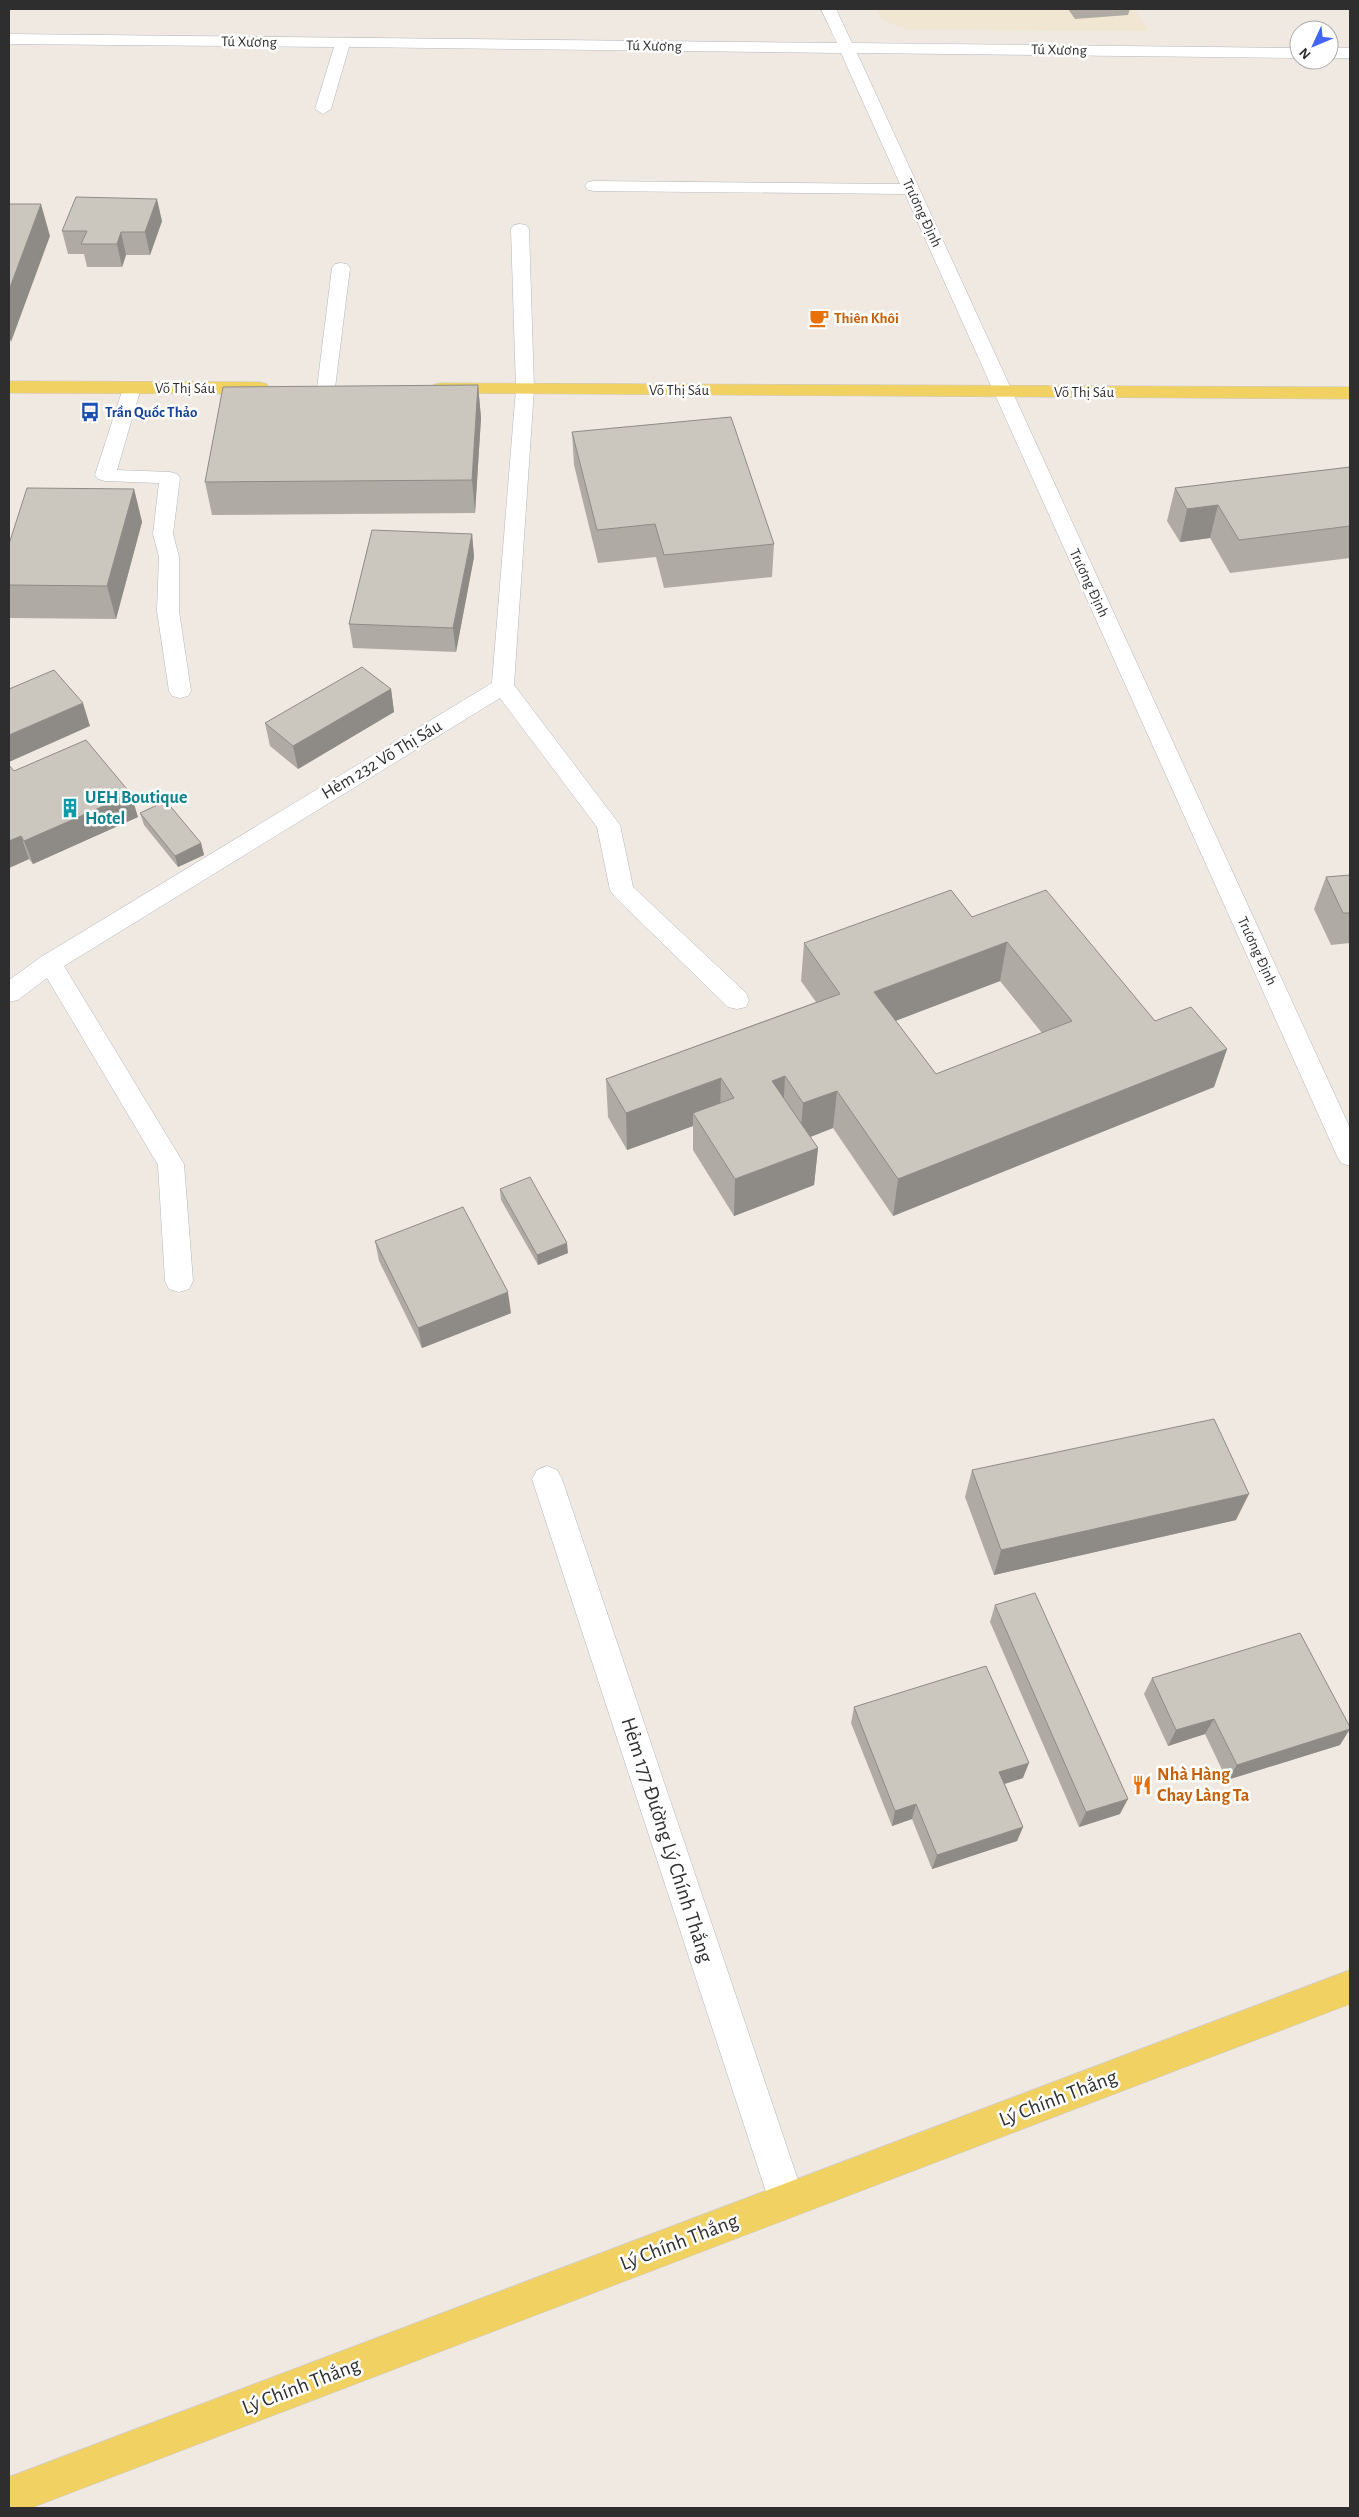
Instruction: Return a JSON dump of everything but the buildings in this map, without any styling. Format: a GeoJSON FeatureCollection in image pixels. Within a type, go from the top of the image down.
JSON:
{"type":"FeatureCollection","features":[{"type":"Feature","properties":{"kind":"main road","name":"Võ Thị Sáu"},"geometry":{"type":"LineString","coordinates":[[9,387],[277,388]]}},
{"type":"Feature","properties":{"kind":"main road"},"geometry":{"type":"LineString","coordinates":[[306,388],[346,388]]}},
{"type":"Feature","properties":{"kind":"main road","name":"Võ Thị Sáu"},"geometry":{"type":"LineString","coordinates":[[425,389],[1350,393]]}},
{"type":"Feature","properties":{"kind":"main road","name":"Lý Chính Thắng"},"geometry":{"type":"LineString","coordinates":[[25,2498],[787,2201],[1350,1987]]}},
{"type":"Feature","properties":{"kind":"street","name":"Trương Định"},"geometry":{"type":"LineString","coordinates":[[829,9],[845,48],[1350,1156]]}},
{"type":"Feature","properties":{"kind":"street","name":"Tú Xương"},"geometry":{"type":"LineString","coordinates":[[9,39],[1289,53]]}},
{"type":"Feature","properties":{"kind":"street"},"geometry":{"type":"LineString","coordinates":[[323,109],[343,43]]}},
{"type":"Feature","properties":{"kind":"street"},"geometry":{"type":"LineString","coordinates":[[594,186],[911,190]]}},
{"type":"Feature","properties":{"kind":"street"},"geometry":{"type":"LineString","coordinates":[[520,230],[525,389],[503,686],[608,825],[622,890],[737,1000]]}},
{"type":"Feature","properties":{"kind":"street"},"geometry":{"type":"LineString","coordinates":[[326,388],[341,268]]}},
{"type":"Feature","properties":{"kind":"street"},"geometry":{"type":"LineString","coordinates":[[132,388],[104,475],[170,478],[163,534],[170,557],[168,611],[180,691]]}},
{"type":"Feature","properties":{"kind":"street","name":"Hẻm 232 Võ Thị Sáu"},"geometry":{"type":"LineString","coordinates":[[9,993],[50,963],[503,686]]}},
{"type":"Feature","properties":{"kind":"street"},"geometry":{"type":"LineString","coordinates":[[50,963],[170,1164],[179,1281]]}},
{"type":"Feature","properties":{"kind":"street","name":"Hẻm 177 Đường Lý Chính Thắng"},"geometry":{"type":"LineString","coordinates":[[547,1479],[787,2201]]}},
{"type":"Feature","properties":{"kind":"shaded area"},"geometry":{"type":"Polygon","coordinates":[[[876,9],[1134,9],[1149,31],[907,29],[882,20],[876,9]]]}},
{"type":"Feature","properties":{"kind":"place","name":"Thiên Khôi"},"geometry":{"type":"Point","coordinates":[819,318]}},
{"type":"Feature","properties":{"kind":"place","name":"Trần Quốc Thảo"},"geometry":{"type":"Point","coordinates":[90,412]}},
{"type":"Feature","properties":{"kind":"place","name":"UEH Boutique Hotel"},"geometry":{"type":"Point","coordinates":[70,808]}},
{"type":"Feature","properties":{"kind":"place","name":"Nhà Hàng Chay Làng Ta"},"geometry":{"type":"Point","coordinates":[1142,1785]}}]}
